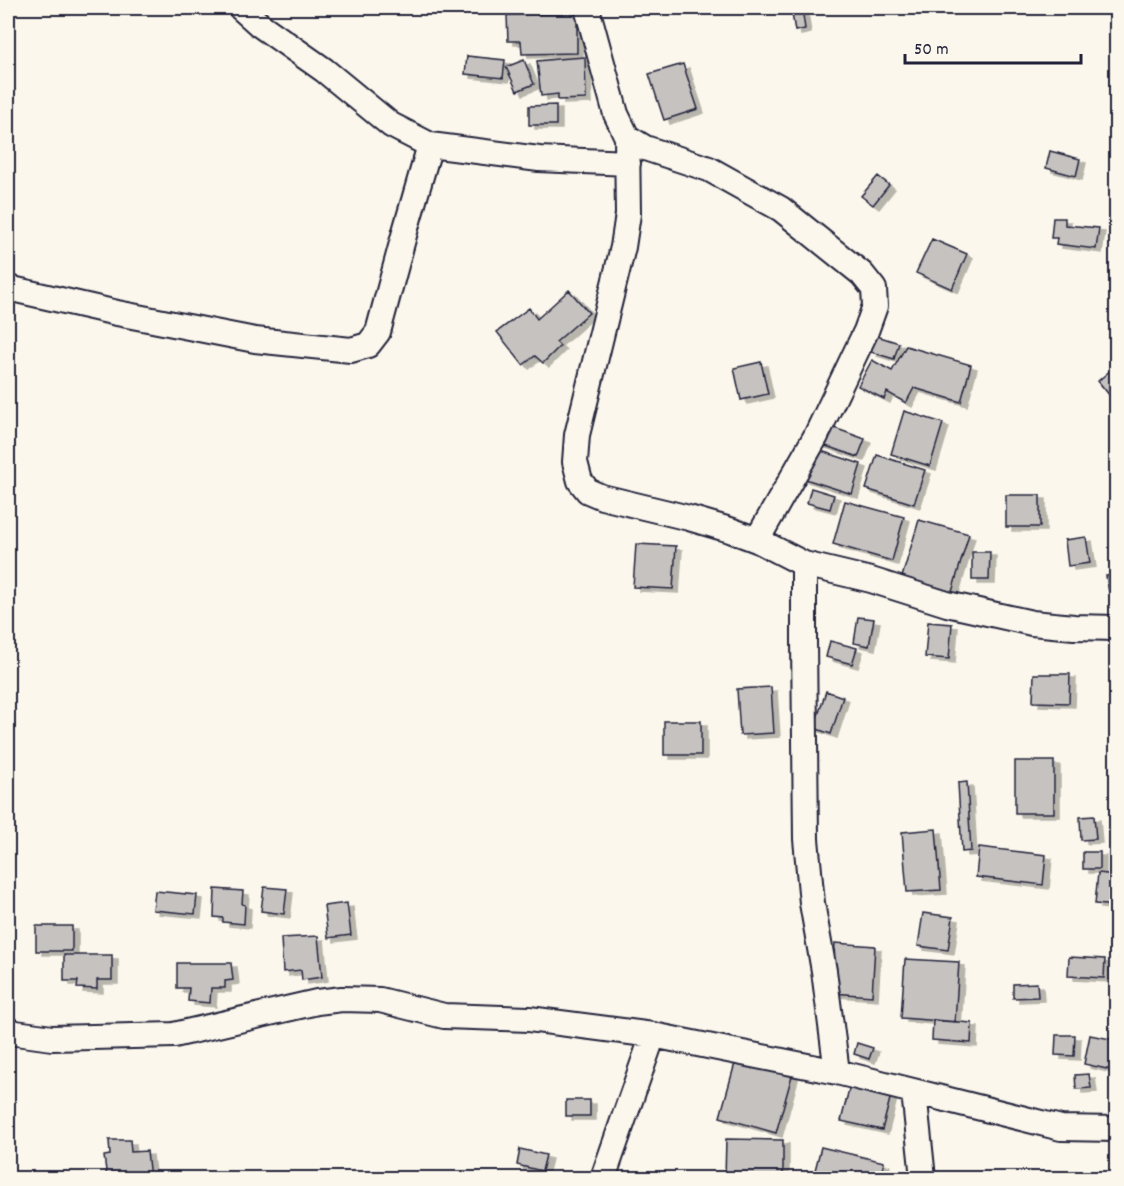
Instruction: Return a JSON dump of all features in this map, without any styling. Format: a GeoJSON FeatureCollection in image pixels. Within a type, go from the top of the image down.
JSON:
{"type":"FeatureCollection","features":[{"type":"Feature","properties":{"kind":"street"},"geometry":{"type":"LineString","coordinates":[[241,8],[260,25],[324,70],[390,125],[430,146],[539,159],[628,162]]}},
{"type":"Feature","properties":{"kind":"street"},"geometry":{"type":"LineString","coordinates":[[587,8],[616,114],[627,136],[628,162],[628,214],[623,247],[578,435],[576,462],[580,481],[588,491],[602,497],[730,530],[757,540],[804,564],[871,580],[947,604],[1032,623],[1116,628]]}},
{"type":"Feature","properties":{"kind":"street"},"geometry":{"type":"LineString","coordinates":[[627,136],[645,148],[709,169],[781,209],[862,274],[874,289],[875,306],[866,331],[816,436],[757,540]]}},
{"type":"Feature","properties":{"kind":"street"},"geometry":{"type":"LineString","coordinates":[[8,288],[117,313],[255,340],[351,350],[368,345],[378,333],[430,146]]}},
{"type":"Feature","properties":{"kind":"street"},"geometry":{"type":"LineString","coordinates":[[804,564],[806,839],[812,903],[824,971],[837,1072]]}},
{"type":"Feature","properties":{"kind":"street"},"geometry":{"type":"LineString","coordinates":[[8,1030],[52,1038],[174,1035],[317,1002],[358,998],[380,1000],[444,1016],[529,1019],[653,1035],[837,1072],[1061,1128],[1116,1130]]}},
{"type":"Feature","properties":{"kind":"street"},"geometry":{"type":"LineString","coordinates":[[603,1179],[653,1035]]}},
{"type":"Feature","properties":{"kind":"street"},"geometry":{"type":"LineString","coordinates":[[914,1092],[923,1179]]}},
{"type":"Feature","properties":{"kind":"building"},"geometry":{"type":"Polygon","coordinates":[[[791,8],[802,8],[805,29],[795,31],[791,8]]]}},
{"type":"Feature","properties":{"kind":"building"},"geometry":{"type":"Polygon","coordinates":[[[577,13],[577,53],[522,54],[521,41],[508,41],[507,15],[577,13]]]}},
{"type":"Feature","properties":{"kind":"building"},"geometry":{"type":"Polygon","coordinates":[[[467,56],[505,60],[503,78],[465,74],[467,56]]]}},
{"type":"Feature","properties":{"kind":"building"},"geometry":{"type":"Polygon","coordinates":[[[585,57],[586,99],[558,100],[558,94],[541,96],[537,61],[585,57]]]}},
{"type":"Feature","properties":{"kind":"building"},"geometry":{"type":"Polygon","coordinates":[[[524,60],[534,84],[517,91],[506,67],[524,60]]]}},
{"type":"Feature","properties":{"kind":"building"},"geometry":{"type":"Polygon","coordinates":[[[683,64],[698,109],[664,120],[649,74],[683,64]]]}},
{"type":"Feature","properties":{"kind":"building"},"geometry":{"type":"Polygon","coordinates":[[[556,105],[556,125],[529,125],[529,106],[556,105]]]}},
{"type":"Feature","properties":{"kind":"building"},"geometry":{"type":"Polygon","coordinates":[[[1050,151],[1080,159],[1076,176],[1046,168],[1050,151]]]}},
{"type":"Feature","properties":{"kind":"building"},"geometry":{"type":"Polygon","coordinates":[[[878,176],[889,185],[873,205],[861,196],[878,176]]]}},
{"type":"Feature","properties":{"kind":"building"},"geometry":{"type":"Polygon","coordinates":[[[1053,218],[1065,218],[1065,225],[1099,228],[1096,249],[1056,244],[1057,238],[1051,238],[1053,218]]]}},
{"type":"Feature","properties":{"kind":"building"},"geometry":{"type":"Polygon","coordinates":[[[932,239],[967,254],[952,289],[916,273],[932,239]]]}},
{"type":"Feature","properties":{"kind":"building"},"geometry":{"type":"Polygon","coordinates":[[[569,290],[589,313],[556,342],[560,346],[543,363],[535,356],[523,365],[497,332],[529,308],[537,319],[569,290]]]}},
{"type":"Feature","properties":{"kind":"building"},"geometry":{"type":"Polygon","coordinates":[[[877,336],[899,343],[894,359],[871,352],[872,349],[866,347],[877,336]]]}},
{"type":"Feature","properties":{"kind":"building"},"geometry":{"type":"Polygon","coordinates":[[[906,346],[971,365],[961,402],[914,388],[906,403],[887,392],[884,399],[858,386],[872,360],[892,371],[906,346]]]}},
{"type":"Feature","properties":{"kind":"building"},"geometry":{"type":"Polygon","coordinates":[[[761,362],[768,394],[741,400],[734,368],[761,362]]]}},
{"type":"Feature","properties":{"kind":"building"},"geometry":{"type":"Polygon","coordinates":[[[1112,369],[1116,374],[1115,402],[1098,381],[1112,369]]]}},
{"type":"Feature","properties":{"kind":"building"},"geometry":{"type":"Polygon","coordinates":[[[904,411],[943,423],[930,466],[891,454],[904,411]]]}},
{"type":"Feature","properties":{"kind":"building"},"geometry":{"type":"Polygon","coordinates":[[[823,424],[865,439],[858,457],[817,443],[823,424]]]}},
{"type":"Feature","properties":{"kind":"building"},"geometry":{"type":"Polygon","coordinates":[[[812,448],[861,464],[852,494],[802,478],[812,448]]]}},
{"type":"Feature","properties":{"kind":"building"},"geometry":{"type":"Polygon","coordinates":[[[877,455],[925,470],[914,504],[866,489],[877,455]]]}},
{"type":"Feature","properties":{"kind":"building"},"geometry":{"type":"Polygon","coordinates":[[[811,488],[834,495],[830,509],[807,503],[811,488]]]}},
{"type":"Feature","properties":{"kind":"building"},"geometry":{"type":"Polygon","coordinates":[[[1006,495],[1040,495],[1040,527],[1006,527],[1006,495]]]}},
{"type":"Feature","properties":{"kind":"building"},"geometry":{"type":"Polygon","coordinates":[[[845,501],[904,517],[892,561],[833,544],[845,501]]]}},
{"type":"Feature","properties":{"kind":"building"},"geometry":{"type":"Polygon","coordinates":[[[919,520],[969,534],[952,592],[902,577],[919,520]]]}},
{"type":"Feature","properties":{"kind":"building"},"geometry":{"type":"Polygon","coordinates":[[[1086,537],[1090,563],[1068,566],[1065,540],[1086,537]]]}},
{"type":"Feature","properties":{"kind":"building"},"geometry":{"type":"Polygon","coordinates":[[[636,544],[676,546],[673,589],[633,587],[636,544]]]}},
{"type":"Feature","properties":{"kind":"building"},"geometry":{"type":"Polygon","coordinates":[[[972,552],[990,552],[989,580],[972,580],[972,552]]]}},
{"type":"Feature","properties":{"kind":"building"},"geometry":{"type":"Polygon","coordinates":[[[1116,575],[1116,591],[1109,592],[1106,576],[1116,575]]]}},
{"type":"Feature","properties":{"kind":"building"},"geometry":{"type":"Polygon","coordinates":[[[858,617],[874,619],[869,646],[854,643],[858,617]]]}},
{"type":"Feature","properties":{"kind":"building"},"geometry":{"type":"Polygon","coordinates":[[[928,622],[952,624],[949,659],[925,657],[928,622]]]}},
{"type":"Feature","properties":{"kind":"building"},"geometry":{"type":"Polygon","coordinates":[[[830,641],[857,648],[852,664],[826,657],[830,641]]]}},
{"type":"Feature","properties":{"kind":"building"},"geometry":{"type":"Polygon","coordinates":[[[1034,674],[1070,674],[1069,703],[1033,702],[1034,674]]]}},
{"type":"Feature","properties":{"kind":"building"},"geometry":{"type":"Polygon","coordinates":[[[771,687],[774,733],[740,735],[737,689],[771,687]]]}},
{"type":"Feature","properties":{"kind":"building"},"geometry":{"type":"Polygon","coordinates":[[[826,691],[843,697],[831,734],[814,728],[826,691]]]}},
{"type":"Feature","properties":{"kind":"building"},"geometry":{"type":"Polygon","coordinates":[[[664,721],[701,721],[701,755],[664,755],[664,721]]]}},
{"type":"Feature","properties":{"kind":"building"},"geometry":{"type":"Polygon","coordinates":[[[1015,761],[1054,761],[1054,813],[1015,813],[1015,761]]]}},
{"type":"Feature","properties":{"kind":"building"},"geometry":{"type":"Polygon","coordinates":[[[967,782],[971,851],[962,852],[958,783],[967,782]]]}},
{"type":"Feature","properties":{"kind":"building"},"geometry":{"type":"Polygon","coordinates":[[[1094,816],[1096,839],[1081,840],[1080,817],[1094,816]]]}},
{"type":"Feature","properties":{"kind":"building"},"geometry":{"type":"Polygon","coordinates":[[[936,829],[941,890],[907,892],[902,832],[936,829]]]}},
{"type":"Feature","properties":{"kind":"building"},"geometry":{"type":"Polygon","coordinates":[[[979,847],[1046,855],[1043,885],[976,877],[979,847]]]}},
{"type":"Feature","properties":{"kind":"building"},"geometry":{"type":"Polygon","coordinates":[[[1083,852],[1100,852],[1100,869],[1083,869],[1083,852]]]}},
{"type":"Feature","properties":{"kind":"building"},"geometry":{"type":"Polygon","coordinates":[[[1098,873],[1116,875],[1116,906],[1095,904],[1098,873]]]}},
{"type":"Feature","properties":{"kind":"building"},"geometry":{"type":"Polygon","coordinates":[[[264,887],[287,889],[284,914],[261,911],[264,887]]]}},
{"type":"Feature","properties":{"kind":"building"},"geometry":{"type":"Polygon","coordinates":[[[215,889],[243,891],[244,924],[223,922],[223,918],[214,917],[215,889]]]}},
{"type":"Feature","properties":{"kind":"building"},"geometry":{"type":"Polygon","coordinates":[[[155,891],[197,895],[195,914],[153,910],[155,891]]]}},
{"type":"Feature","properties":{"kind":"building"},"geometry":{"type":"Polygon","coordinates":[[[347,903],[351,935],[328,938],[324,906],[347,903]]]}},
{"type":"Feature","properties":{"kind":"building"},"geometry":{"type":"Polygon","coordinates":[[[923,913],[953,917],[948,950],[918,946],[923,913]]]}},
{"type":"Feature","properties":{"kind":"building"},"geometry":{"type":"Polygon","coordinates":[[[36,926],[72,926],[72,951],[36,951],[36,926]]]}},
{"type":"Feature","properties":{"kind":"building"},"geometry":{"type":"Polygon","coordinates":[[[318,936],[322,977],[302,980],[301,970],[283,972],[281,938],[318,936]]]}},
{"type":"Feature","properties":{"kind":"building"},"geometry":{"type":"Polygon","coordinates":[[[835,943],[875,946],[872,996],[832,993],[835,943]]]}},
{"type":"Feature","properties":{"kind":"building"},"geometry":{"type":"Polygon","coordinates":[[[64,955],[112,955],[112,980],[97,980],[97,989],[77,988],[78,981],[64,981],[64,955]]]}},
{"type":"Feature","properties":{"kind":"building"},"geometry":{"type":"Polygon","coordinates":[[[1069,957],[1105,959],[1104,978],[1068,976],[1069,957]]]}},
{"type":"Feature","properties":{"kind":"building"},"geometry":{"type":"Polygon","coordinates":[[[905,959],[959,962],[955,1022],[901,1018],[905,959]]]}},
{"type":"Feature","properties":{"kind":"building"},"geometry":{"type":"Polygon","coordinates":[[[177,963],[231,963],[233,980],[225,981],[225,988],[211,988],[210,1003],[188,1001],[189,988],[177,988],[177,963]]]}},
{"type":"Feature","properties":{"kind":"building"},"geometry":{"type":"Polygon","coordinates":[[[1037,983],[1038,997],[1013,998],[1013,984],[1037,983]]]}},
{"type":"Feature","properties":{"kind":"building"},"geometry":{"type":"Polygon","coordinates":[[[933,1020],[972,1023],[971,1043],[932,1040],[933,1020]]]}},
{"type":"Feature","properties":{"kind":"building"},"geometry":{"type":"Polygon","coordinates":[[[1056,1035],[1075,1035],[1074,1056],[1055,1055],[1056,1035]]]}},
{"type":"Feature","properties":{"kind":"building"},"geometry":{"type":"Polygon","coordinates":[[[1090,1035],[1116,1040],[1116,1071],[1084,1064],[1090,1035]]]}},
{"type":"Feature","properties":{"kind":"building"},"geometry":{"type":"Polygon","coordinates":[[[857,1043],[873,1048],[869,1059],[854,1054],[857,1043]]]}},
{"type":"Feature","properties":{"kind":"building"},"geometry":{"type":"Polygon","coordinates":[[[737,1056],[793,1072],[776,1133],[720,1117],[737,1056]]]}},
{"type":"Feature","properties":{"kind":"building"},"geometry":{"type":"Polygon","coordinates":[[[1089,1074],[1091,1088],[1076,1089],[1075,1075],[1089,1074]]]}},
{"type":"Feature","properties":{"kind":"building"},"geometry":{"type":"Polygon","coordinates":[[[851,1081],[892,1091],[882,1130],[841,1121],[851,1081]]]}},
{"type":"Feature","properties":{"kind":"building"},"geometry":{"type":"Polygon","coordinates":[[[566,1100],[590,1100],[590,1116],[566,1116],[566,1100]]]}},
{"type":"Feature","properties":{"kind":"building"},"geometry":{"type":"Polygon","coordinates":[[[726,1139],[783,1140],[783,1178],[725,1178],[726,1139]]]}},
{"type":"Feature","properties":{"kind":"building"},"geometry":{"type":"Polygon","coordinates":[[[109,1140],[130,1140],[131,1152],[147,1151],[150,1178],[107,1178],[104,1156],[110,1155],[109,1140]]]}},
{"type":"Feature","properties":{"kind":"building"},"geometry":{"type":"Polygon","coordinates":[[[821,1147],[884,1162],[880,1178],[813,1178],[821,1147]]]}},
{"type":"Feature","properties":{"kind":"building"},"geometry":{"type":"Polygon","coordinates":[[[520,1149],[546,1155],[542,1171],[517,1165],[520,1149]]]}}]}
